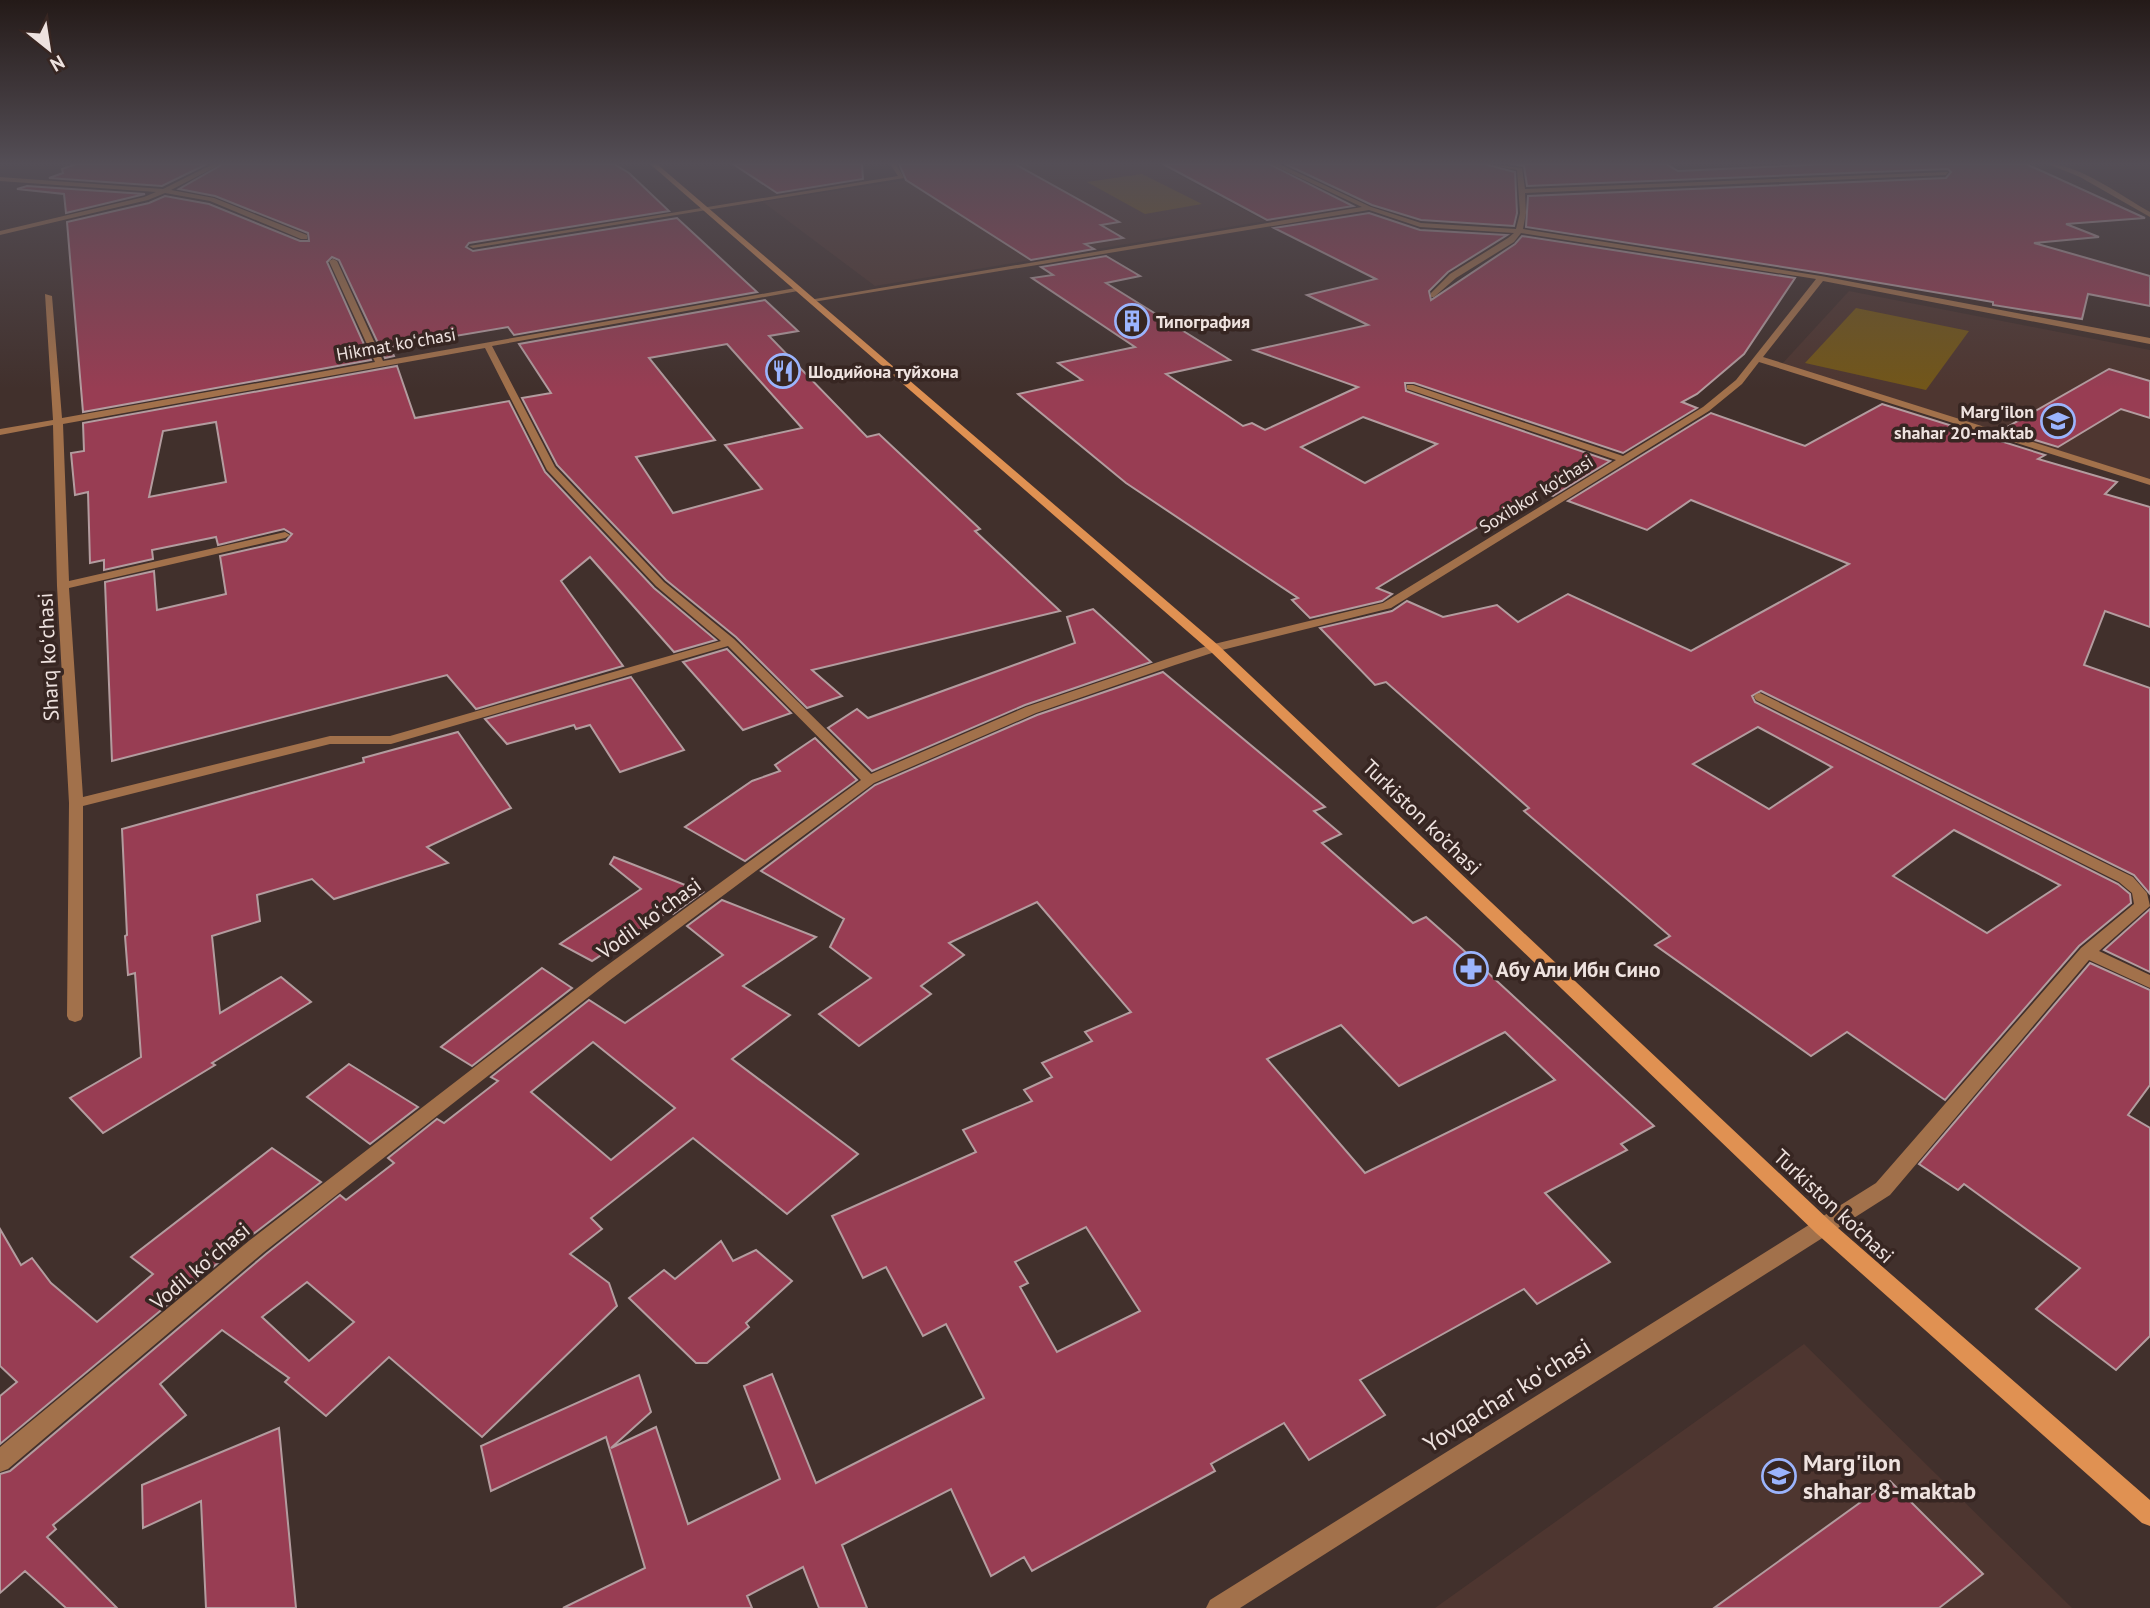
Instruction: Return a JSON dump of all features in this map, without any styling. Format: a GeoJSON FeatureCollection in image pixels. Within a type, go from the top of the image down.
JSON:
{"type":"FeatureCollection","features":[{"type":"Feature","properties":{"kind":"main road","name":"Turkiston ko’chasi"},"geometry":{"type":"LineString","coordinates":[[740,239],[1214,648],[1823,1227],[2150,1515]]}},
{"type":"Feature","properties":{"kind":"street"},"geometry":{"type":"LineString","coordinates":[[473,246],[517,239]]}},
{"type":"Feature","properties":{"kind":"street"},"geometry":{"type":"LineString","coordinates":[[813,300],[1181,239]]}},
{"type":"Feature","properties":{"kind":"street"},"geometry":{"type":"LineString","coordinates":[[1434,295],[1453,276],[1512,239]]}},
{"type":"Feature","properties":{"kind":"street"},"geometry":{"type":"LineString","coordinates":[[1571,239],[1821,278],[2150,341]]}},
{"type":"Feature","properties":{"kind":"street"},"geometry":{"type":"LineString","coordinates":[[333,261],[380,363]]}},
{"type":"Feature","properties":{"kind":"street","name":"Soxibkor ko'chasi"},"geometry":{"type":"LineString","coordinates":[[869,780],[1031,710],[1214,648],[1387,606],[1706,409],[1739,382],[1821,278]]}},
{"type":"Feature","properties":{"kind":"street","name":"Hikmat koʻchasi"},"geometry":{"type":"LineString","coordinates":[[0,432],[798,289]]}},
{"type":"Feature","properties":{"kind":"street","name":"Sharq koʻchasi"},"geometry":{"type":"LineString","coordinates":[[48,296],[58,421],[63,586],[76,803],[75,1016]]}},
{"type":"Feature","properties":{"kind":"street"},"geometry":{"type":"LineString","coordinates":[[487,344],[551,468],[660,584],[730,642],[869,780]]}},
{"type":"Feature","properties":{"kind":"street"},"geometry":{"type":"LineString","coordinates":[[1759,359],[2150,482]]}},
{"type":"Feature","properties":{"kind":"street"},"geometry":{"type":"LineString","coordinates":[[1410,387],[1626,460]]}},
{"type":"Feature","properties":{"kind":"street"},"geometry":{"type":"LineString","coordinates":[[63,586],[285,534]]}},
{"type":"Feature","properties":{"kind":"street"},"geometry":{"type":"LineString","coordinates":[[76,803],[330,740],[391,740],[730,642]]}},
{"type":"Feature","properties":{"kind":"street","name":"Yovqachar koʻchasi"},"geometry":{"type":"LineString","coordinates":[[1218,1608],[1882,1189],[2087,952],[2142,906],[2142,896],[2136,887],[2093,862],[1760,697]]}},
{"type":"Feature","properties":{"kind":"street","name":"Vodil koʻchasi"},"geometry":{"type":"LineString","coordinates":[[0,1461],[257,1246],[604,976],[869,780]]}},
{"type":"Feature","properties":{"kind":"street"},"geometry":{"type":"LineString","coordinates":[[2087,952],[2150,982]]}},
{"type":"Feature","properties":{"kind":"shaded area"},"geometry":{"type":"Polygon","coordinates":[[[812,239],[1157,239],[875,286],[812,239]]]}},
{"type":"Feature","properties":{"kind":"shaded area","name":"Marg'ilon shahar 20-maktab"},"geometry":{"type":"Polygon","coordinates":[[[1849,291],[2150,350],[2150,479],[1782,364],[1849,291]]]}},
{"type":"Feature","properties":{"kind":"shaded area"},"geometry":{"type":"Polygon","coordinates":[[[1856,308],[1969,331],[1926,390],[1805,363],[1856,308]]]}},
{"type":"Feature","properties":{"kind":"shaded area","name":"Marg'ilon shahar 8-maktab"},"geometry":{"type":"Polygon","coordinates":[[[1804,1344],[2072,1608],[1435,1608],[1804,1344]]]}},
{"type":"Feature","properties":{"kind":"building"},"geometry":{"type":"Polygon","coordinates":[[[68,239],[494,239],[469,243],[466,247],[473,251],[547,239],[700,239],[757,292],[514,335],[508,327],[390,347],[394,356],[385,358],[339,260],[332,257],[327,262],[371,360],[83,412],[68,239]]]}},
{"type":"Feature","properties":{"kind":"building"},"geometry":{"type":"Polygon","coordinates":[[[998,239],[1116,239],[1085,244],[1094,249],[1031,260],[998,239]]]}},
{"type":"Feature","properties":{"kind":"building"},"geometry":{"type":"Polygon","coordinates":[[[1296,239],[1501,239],[1448,272],[1429,291],[1431,300],[1519,239],[1542,239],[1795,278],[1744,354],[1697,394],[1682,402],[1697,408],[1623,453],[1414,383],[1405,383],[1406,391],[1610,461],[1553,496],[1539,490],[1377,588],[1392,594],[1382,601],[1310,618],[1292,600],[1298,598],[1126,483],[1018,394],[1082,380],[1058,363],[1135,347],[1032,278],[1053,275],[1041,267],[1106,256],[1140,276],[1106,283],[1230,360],[1166,374],[1243,426],[1252,423],[1265,430],[1358,387],[1254,350],[1368,325],[1307,295],[1376,279],[1296,239]],[[1363,417],[1301,447],[1365,483],[1437,444],[1363,417]]]}},
{"type":"Feature","properties":{"kind":"building"},"geometry":{"type":"Polygon","coordinates":[[[1603,239],[2077,239],[2034,243],[2150,276],[2150,306],[2088,294],[2082,319],[1821,273],[1603,239]]]}},
{"type":"Feature","properties":{"kind":"building"},"geometry":{"type":"Polygon","coordinates":[[[765,300],[798,331],[769,336],[867,437],[879,434],[980,529],[975,531],[1060,611],[812,670],[842,696],[807,708],[736,637],[666,580],[557,465],[522,398],[551,393],[519,344],[765,300]],[[727,344],[649,358],[715,440],[636,457],[673,513],[762,489],[725,445],[802,428],[727,344]]]}},
{"type":"Feature","properties":{"kind":"building"},"geometry":{"type":"Polygon","coordinates":[[[397,366],[415,418],[509,401],[545,472],[654,588],[716,640],[674,652],[590,557],[561,581],[623,666],[476,709],[447,675],[112,761],[105,582],[154,571],[157,610],[226,594],[220,556],[286,541],[292,534],[284,529],[218,545],[216,537],[152,550],[153,559],[104,570],[104,560],[90,563],[88,492],[75,495],[71,453],[84,451],[83,423],[397,366]],[[216,422],[163,431],[149,497],[226,482],[216,422]]]}},
{"type":"Feature","properties":{"kind":"building"},"geometry":{"type":"Polygon","coordinates":[[[2109,369],[2150,381],[2150,418],[2121,409],[2058,447],[2002,430],[2109,369]]]}},
{"type":"Feature","properties":{"kind":"building"},"geometry":{"type":"Polygon","coordinates":[[[1882,404],[2045,455],[2038,459],[2117,482],[2105,494],[2150,507],[2150,627],[2105,611],[2084,665],[2150,688],[2150,894],[2134,875],[1761,691],[1752,696],[1755,702],[2118,884],[2130,894],[2131,903],[2079,946],[1945,1100],[1847,1032],[1811,1056],[1655,945],[1670,936],[1524,811],[1529,808],[1386,682],[1375,685],[1320,628],[1392,611],[1407,601],[1443,617],[1497,605],[1518,622],[1568,594],[1691,651],[1849,564],[1691,500],[1647,530],[1568,501],[1711,413],[1805,446],[1882,404]],[[1758,727],[1693,764],[1769,809],[1832,767],[1758,727]],[[1954,830],[1893,876],[1987,933],[2060,885],[1954,830]]]}},
{"type":"Feature","properties":{"kind":"building"},"geometry":{"type":"Polygon","coordinates":[[[1093,609],[1151,662],[1025,705],[872,771],[828,728],[857,709],[868,718],[1075,643],[1067,617],[1093,609]]]}},
{"type":"Feature","properties":{"kind":"building"},"geometry":{"type":"Polygon","coordinates":[[[727,649],[791,713],[743,730],[683,662],[727,649]]]}},
{"type":"Feature","properties":{"kind":"building"},"geometry":{"type":"Polygon","coordinates":[[[1163,672],[1325,807],[1314,811],[1341,834],[1322,843],[1413,923],[1426,917],[1654,1126],[1621,1144],[1627,1150],[1545,1193],[1610,1262],[1537,1304],[1524,1289],[1360,1380],[1385,1415],[1309,1460],[1284,1423],[1211,1464],[1215,1471],[1032,1571],[1024,1557],[991,1576],[951,1489],[842,1545],[867,1608],[819,1608],[803,1567],[747,1596],[752,1608],[563,1608],[645,1568],[606,1437],[491,1491],[481,1446],[639,1375],[651,1412],[611,1448],[656,1427],[688,1524],[780,1479],[744,1386],[772,1374],[816,1483],[984,1398],[946,1324],[923,1336],[886,1267],[863,1278],[832,1216],[976,1152],[963,1130],[1032,1101],[1024,1090],[1052,1077],[1042,1063],[1092,1041],[1085,1032],[1131,1012],[1037,902],[949,943],[964,955],[921,986],[931,994],[859,1046],[819,1014],[871,978],[830,947],[844,919],[761,871],[875,785],[1037,715],[1163,672]],[[1341,1025],[1267,1059],[1365,1173],[1555,1080],[1505,1032],[1399,1086],[1341,1025]],[[1086,1227],[1015,1262],[1028,1283],[1020,1287],[1057,1352],[1140,1311],[1086,1227]]]}},
{"type":"Feature","properties":{"kind":"building"},"geometry":{"type":"Polygon","coordinates":[[[631,677],[684,750],[620,772],[590,725],[576,729],[574,725],[507,744],[485,719],[631,677]]]}},
{"type":"Feature","properties":{"kind":"building"},"geometry":{"type":"Polygon","coordinates":[[[458,732],[511,808],[427,847],[448,863],[334,899],[312,879],[257,895],[260,921],[212,936],[220,1013],[281,977],[311,1002],[212,1063],[215,1065],[103,1133],[70,1098],[141,1057],[135,973],[128,975],[122,829],[364,762],[363,758],[458,732]]]}},
{"type":"Feature","properties":{"kind":"building"},"geometry":{"type":"Polygon","coordinates":[[[815,738],[857,780],[745,861],[685,827],[752,781],[780,771],[775,765],[815,738]]]}},
{"type":"Feature","properties":{"kind":"building"},"geometry":{"type":"Polygon","coordinates":[[[614,857],[703,892],[673,914],[669,911],[592,961],[560,944],[641,889],[610,864],[614,857]]]}},
{"type":"Feature","properties":{"kind":"building"},"geometry":{"type":"Polygon","coordinates":[[[722,900],[816,937],[743,986],[790,1015],[732,1059],[858,1154],[787,1214],[693,1138],[591,1218],[602,1229],[570,1254],[609,1283],[617,1306],[482,1437],[389,1357],[326,1416],[285,1382],[289,1378],[222,1330],[160,1384],[186,1415],[53,1525],[56,1529],[47,1537],[117,1608],[66,1608],[25,1571],[0,1593],[0,1474],[10,1471],[266,1254],[340,1195],[346,1200],[394,1163],[388,1158],[437,1119],[444,1123],[498,1081],[491,1077],[589,1000],[625,1023],[723,955],[687,926],[722,900]],[[593,1042],[531,1092],[611,1160],[675,1108],[593,1042]],[[307,1282],[262,1317],[309,1361],[354,1322],[307,1282]]]}},
{"type":"Feature","properties":{"kind":"building"},"geometry":{"type":"Polygon","coordinates":[[[2150,909],[2150,972],[2104,950],[2150,909]]]}},
{"type":"Feature","properties":{"kind":"building"},"geometry":{"type":"Polygon","coordinates":[[[2090,963],[2150,990],[2150,1085],[2128,1115],[2150,1128],[2150,1336],[2116,1370],[2036,1309],[2080,1268],[1964,1184],[1958,1190],[1919,1164],[2090,963]]]}},
{"type":"Feature","properties":{"kind":"building"},"geometry":{"type":"Polygon","coordinates":[[[542,968],[572,988],[472,1066],[441,1047],[542,968]]]}},
{"type":"Feature","properties":{"kind":"building"},"geometry":{"type":"Polygon","coordinates":[[[349,1064],[418,1107],[370,1144],[307,1097],[349,1064]]]}},
{"type":"Feature","properties":{"kind":"building"},"geometry":{"type":"Polygon","coordinates":[[[272,1148],[321,1182],[248,1238],[0,1444],[0,1396],[17,1382],[0,1366],[0,1229],[21,1265],[32,1258],[51,1283],[97,1322],[153,1274],[131,1257],[272,1148]]]}},
{"type":"Feature","properties":{"kind":"building"},"geometry":{"type":"Polygon","coordinates":[[[721,1241],[733,1261],[756,1250],[792,1281],[746,1323],[749,1327],[707,1363],[696,1363],[629,1298],[664,1270],[675,1279],[721,1241]]]}},
{"type":"Feature","properties":{"kind":"building"},"geometry":{"type":"Polygon","coordinates":[[[279,1428],[296,1608],[206,1608],[201,1501],[143,1528],[142,1485],[279,1428]]]}},
{"type":"Feature","properties":{"kind":"building"},"geometry":{"type":"Polygon","coordinates":[[[1890,1481],[1983,1574],[1939,1608],[1714,1608],[1890,1481]]]}},
{"type":"Feature","properties":{"kind":"place","name":"Типография"},"geometry":{"type":"Point","coordinates":[1132,321]}},
{"type":"Feature","properties":{"kind":"place","name":"Шодийона туйхона"},"geometry":{"type":"Point","coordinates":[783,371]}},
{"type":"Feature","properties":{"kind":"place","name":"Marg'ilon shahar 20-maktab"},"geometry":{"type":"Point","coordinates":[2058,421]}},
{"type":"Feature","properties":{"kind":"place","name":"Абу Али Ибн Сино"},"geometry":{"type":"Point","coordinates":[1471,969]}},
{"type":"Feature","properties":{"kind":"place","name":"Marg'ilon shahar 8-maktab"},"geometry":{"type":"Point","coordinates":[1779,1476]}}]}
